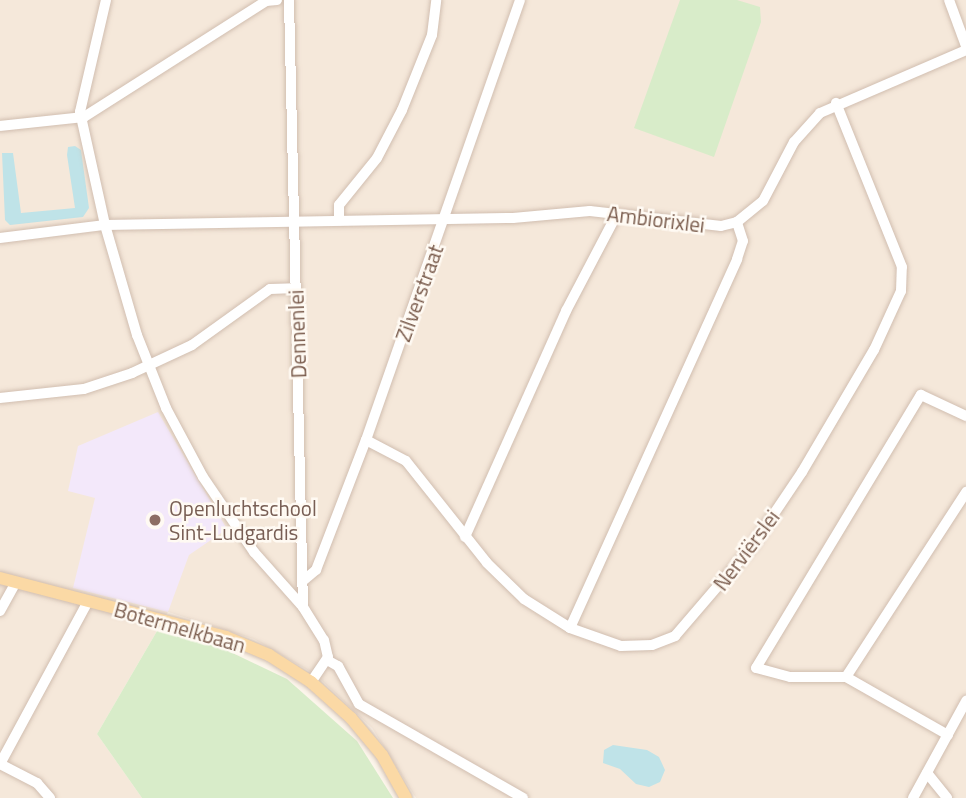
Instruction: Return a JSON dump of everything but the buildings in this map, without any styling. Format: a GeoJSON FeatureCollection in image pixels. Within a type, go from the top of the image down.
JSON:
{"type":"FeatureCollection","features":[{"type":"Feature","properties":{"kind":"main road","name":"Botermelkbaan"},"geometry":{"type":"LineString","coordinates":[[0,578],[226,637],[269,655],[311,682],[366,734],[406,798]]}},
{"type":"Feature","properties":{"kind":"street"},"geometry":{"type":"LineString","coordinates":[[106,0],[80,112],[84,117],[105,225],[149,367],[184,443],[221,505],[286,593],[303,607],[324,640],[327,660],[311,682]]}},
{"type":"Feature","properties":{"kind":"street"},"geometry":{"type":"LineString","coordinates":[[0,126],[84,117],[266,1],[277,0]]}},
{"type":"Feature","properties":{"kind":"street","name":"Dennenlei"},"geometry":{"type":"LineString","coordinates":[[289,0],[303,607]]}},
{"type":"Feature","properties":{"kind":"street"},"geometry":{"type":"LineString","coordinates":[[339,220],[340,205],[376,158],[402,110],[432,35],[436,0]]}},
{"type":"Feature","properties":{"kind":"street","name":"Zilverstraat"},"geometry":{"type":"LineString","coordinates":[[304,580],[316,570],[366,440],[520,0]]}},
{"type":"Feature","properties":{"kind":"street"},"geometry":{"type":"LineString","coordinates":[[570,628],[737,258],[743,241],[737,222],[763,201],[807,124],[836,103],[965,41],[948,0]]}},
{"type":"Feature","properties":{"kind":"street","name":"Nerviërslei"},"geometry":{"type":"LineString","coordinates":[[366,440],[416,470],[465,537],[524,598],[570,628],[621,646],[652,645],[675,636],[760,535],[829,430],[874,350],[901,291],[902,267],[836,103]]}},
{"type":"Feature","properties":{"kind":"street","name":"Ambiorixlei"},"geometry":{"type":"LineString","coordinates":[[0,237],[105,225],[444,219],[590,211],[699,226],[737,222]]}},
{"type":"Feature","properties":{"kind":"street"},"geometry":{"type":"LineString","coordinates":[[465,537],[566,311],[617,214]]}},
{"type":"Feature","properties":{"kind":"street"},"geometry":{"type":"LineString","coordinates":[[0,398],[84,389],[149,367],[208,335],[270,289],[295,288]]}},
{"type":"Feature","properties":{"kind":"street"},"geometry":{"type":"LineString","coordinates":[[948,735],[846,677],[790,677],[756,668],[921,395],[966,416]]}},
{"type":"Feature","properties":{"kind":"street"},"geometry":{"type":"LineString","coordinates":[[846,677],[966,492]]}},
{"type":"Feature","properties":{"kind":"street"},"geometry":{"type":"LineString","coordinates":[[0,611],[16,582]]}},
{"type":"Feature","properties":{"kind":"street"},"geometry":{"type":"LineString","coordinates":[[50,798],[37,783],[0,764],[88,601]]}},
{"type":"Feature","properties":{"kind":"street"},"geometry":{"type":"LineString","coordinates":[[327,660],[338,666],[359,704],[523,798]]}},
{"type":"Feature","properties":{"kind":"street"},"geometry":{"type":"LineString","coordinates":[[913,798],[966,701]]}},
{"type":"Feature","properties":{"kind":"street"},"geometry":{"type":"LineString","coordinates":[[927,773],[947,798]]}},
{"type":"Feature","properties":{"kind":"shaded area"},"geometry":{"type":"Polygon","coordinates":[[[0,0],[966,0],[966,798],[416,798],[372,728],[316,675],[254,639],[168,612],[97,734],[142,798],[0,798],[0,0]]]}},
{"type":"Feature","properties":{"kind":"shaded area","name":"Openluchtschool Sint-Ludgardis"},"geometry":{"type":"Polygon","coordinates":[[[158,412],[227,529],[189,555],[168,612],[73,588],[95,498],[68,491],[78,446],[158,412]]]}},
{"type":"Feature","properties":{"kind":"green space"},"geometry":{"type":"Polygon","coordinates":[[[680,0],[737,0],[760,7],[761,22],[714,157],[634,128],[680,0]]]}},
{"type":"Feature","properties":{"kind":"green space"},"geometry":{"type":"Polygon","coordinates":[[[157,631],[222,648],[287,679],[357,741],[393,798],[142,798],[97,734],[157,631]]]}},
{"type":"Feature","properties":{"kind":"water"},"geometry":{"type":"Polygon","coordinates":[[[75,146],[81,150],[89,208],[83,217],[10,225],[5,220],[2,153],[13,153],[21,213],[75,208],[67,155],[68,147],[75,146]]]}},
{"type":"Feature","properties":{"kind":"water"},"geometry":{"type":"Polygon","coordinates":[[[613,745],[647,750],[659,757],[665,770],[660,782],[649,787],[636,784],[620,769],[603,763],[604,750],[613,745]]]}},
{"type":"Feature","properties":{"kind":"place","name":"Openluchtschool Sint-Ludgardis"},"geometry":{"type":"Point","coordinates":[155,520]}}]}
